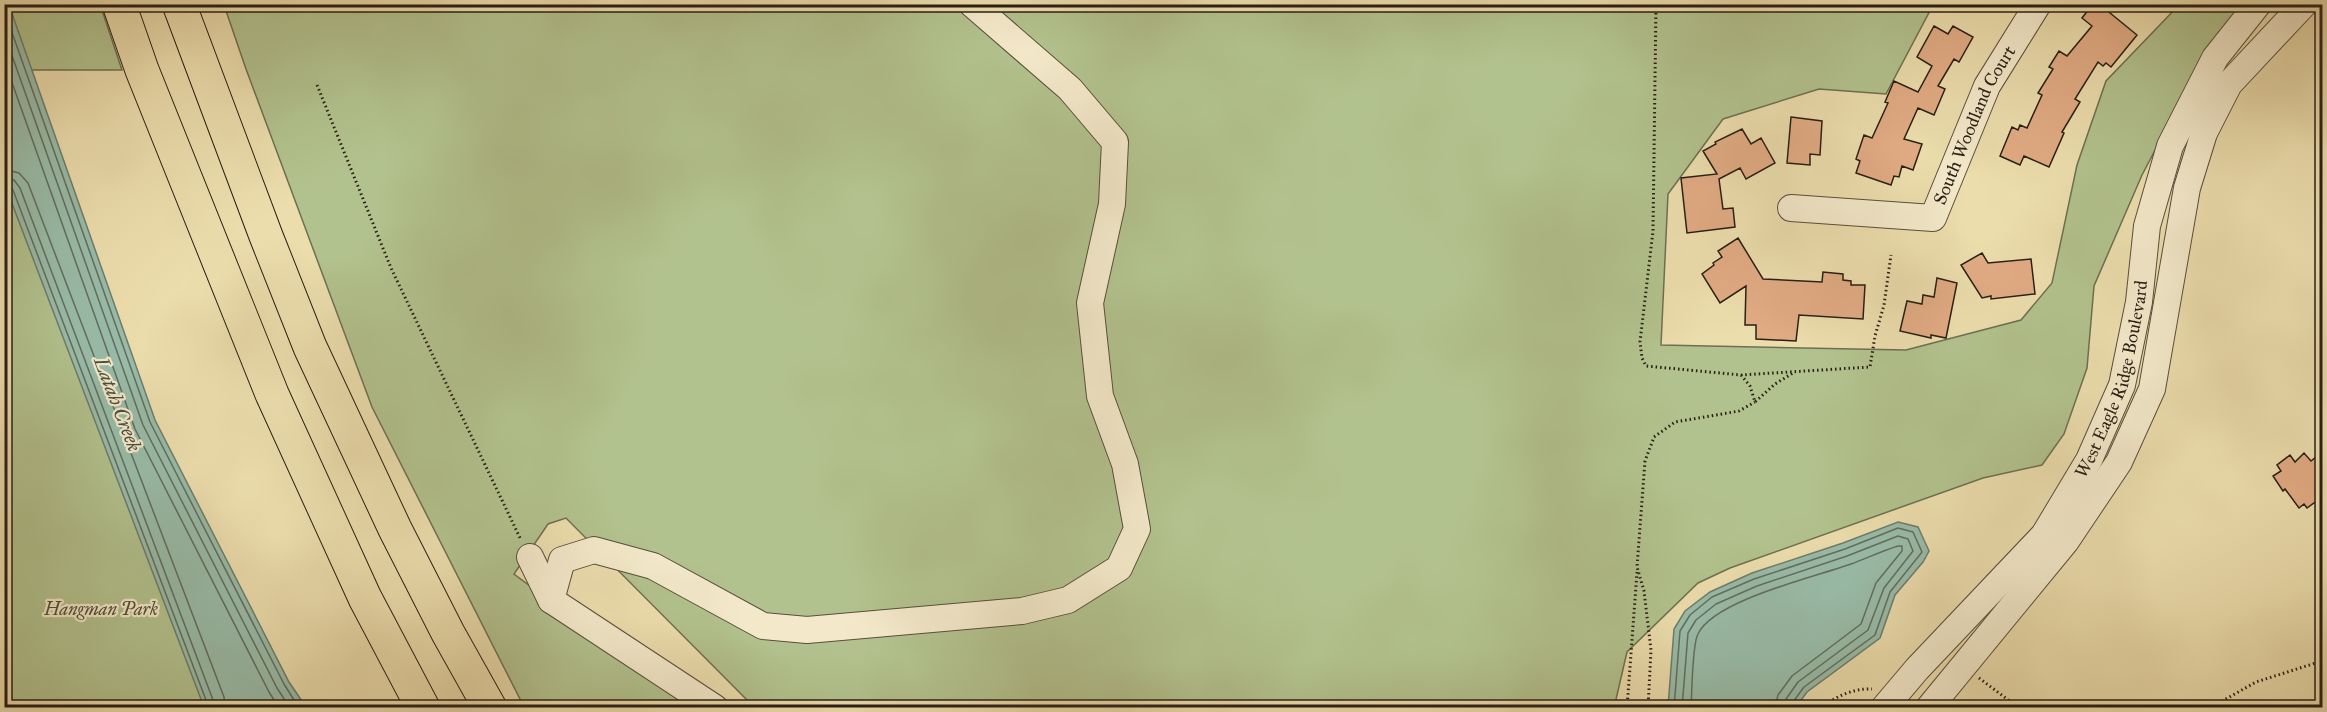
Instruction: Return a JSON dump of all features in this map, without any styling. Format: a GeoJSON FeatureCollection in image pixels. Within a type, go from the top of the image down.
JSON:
{"type":"FeatureCollection","features":[{"type":"Feature","properties":{"kind":"highway"},"geometry":{"type":"LineString","coordinates":[[119,4],[142,70],[272,394],[365,598],[423,708]]}},
{"type":"Feature","properties":{"kind":"highway"},"geometry":{"type":"LineString","coordinates":[[179,4],[310,347],[395,529],[448,633],[490,708]]}},
{"type":"Feature","properties":{"kind":"street"},"geometry":{"type":"LineString","coordinates":[[551,600],[562,560],[594,550],[653,566],[763,626],[807,630],[1022,611],[1068,600],[1119,568],[1137,529],[1125,464],[1100,396],[1090,303],[1112,204],[1115,142],[1070,89],[972,4]]}},
{"type":"Feature","properties":{"kind":"street","name":"South Woodland Court"},"geometry":{"type":"LineString","coordinates":[[1791,208],[1933,218],[1987,86],[2038,4]]}},
{"type":"Feature","properties":{"kind":"street","name":"West Eagle Ridge Boulevard"},"geometry":{"type":"LineString","coordinates":[[1879,698],[1917,669],[2044,535],[2089,460],[2122,385],[2139,302],[2147,226],[2170,146],[2216,58],[2258,4]]}},
{"type":"Feature","properties":{"kind":"street","name":"West Eagle Ridge Boulevard"},"geometry":{"type":"LineString","coordinates":[[1929,708],[2066,541],[2119,462],[2151,389],[2187,188],[2204,133],[2229,84],[2304,4]]}},
{"type":"Feature","properties":{"kind":"street"},"geometry":{"type":"LineString","coordinates":[[530,557],[551,600],[715,708]]}},
{"type":"Feature","properties":{"kind":"path"},"geometry":{"type":"LineString","coordinates":[[1656,4],[1653,231],[1640,342],[1642,358],[1646,366],[1741,375],[1870,367],[1875,336],[1884,304],[1891,255]]}},
{"type":"Feature","properties":{"kind":"path"},"geometry":{"type":"LineString","coordinates":[[318,85],[391,268],[530,557]]}},
{"type":"Feature","properties":{"kind":"path"},"geometry":{"type":"LineString","coordinates":[[1627,708],[1645,489],[1645,461],[1654,437],[1675,422],[1739,411],[1755,402],[1774,384],[1795,372]]}},
{"type":"Feature","properties":{"kind":"path"},"geometry":{"type":"LineString","coordinates":[[1741,375],[1750,386],[1755,402]]}},
{"type":"Feature","properties":{"kind":"path"},"geometry":{"type":"LineString","coordinates":[[1638,567],[1644,591],[1651,650],[1648,708]]}},
{"type":"Feature","properties":{"kind":"path"},"geometry":{"type":"LineString","coordinates":[[2210,708],[2256,682],[2322,661]]}},
{"type":"Feature","properties":{"kind":"path"},"geometry":{"type":"LineString","coordinates":[[1964,666],[2019,708]]}},
{"type":"Feature","properties":{"kind":"path"},"geometry":{"type":"LineString","coordinates":[[1822,708],[1845,694],[1864,688],[1879,698]]}},
{"type":"Feature","properties":{"kind":"green space"},"geometry":{"type":"Polygon","coordinates":[[[100,4],[122,70],[5,70],[5,5],[100,4]]]}},
{"type":"Feature","properties":{"kind":"green space"},"geometry":{"type":"Polygon","coordinates":[[[224,5],[1933,5],[1886,94],[1819,89],[1723,119],[1668,194],[1661,345],[1906,350],[2021,320],[2052,283],[2077,165],[2106,81],[2179,5],[2245,5],[2180,103],[2142,175],[2094,286],[2087,368],[2064,434],[2042,465],[1983,478],[1730,568],[1698,583],[1627,652],[1614,708],[1010,708],[943,705],[937,708],[754,707],[566,518],[548,524],[514,574],[693,707],[524,707],[372,407],[224,5]]]}},
{"type":"Feature","properties":{"kind":"green space","name":"Hangman Park"},"geometry":{"type":"Polygon","coordinates":[[[4,89],[260,707],[5,707],[4,89]]]}},
{"type":"Feature","properties":{"kind":"water","name":"Latah Creek"},"geometry":{"type":"Polygon","coordinates":[[[4,5],[9,5],[155,420],[289,682],[306,707],[204,707],[5,185],[4,5]]]}},
{"type":"Feature","properties":{"kind":"water"},"geometry":{"type":"Polygon","coordinates":[[[1898,522],[1918,527],[1929,551],[1923,562],[1895,595],[1880,638],[1807,692],[1796,707],[1668,707],[1674,629],[1685,611],[1710,592],[1752,573],[1898,522]]]}},
{"type":"Feature","properties":{"kind":"building"},"geometry":{"type":"Polygon","coordinates":[[[2093,4],[2099,4],[2137,35],[2111,67],[2106,63],[2103,66],[2098,62],[2075,99],[2080,102],[2062,132],[2064,133],[2049,167],[2024,156],[2020,165],[2000,156],[2012,127],[2018,130],[2020,125],[2027,128],[2042,95],[2038,93],[2053,69],[2049,67],[2059,51],[2067,56],[2092,26],[2082,18],[2093,4]]]}},
{"type":"Feature","properties":{"kind":"building"},"geometry":{"type":"Polygon","coordinates":[[[1934,26],[1948,34],[1953,26],[1973,37],[1959,62],[1954,59],[1938,86],[1945,89],[1934,115],[1918,108],[1904,139],[1922,144],[1913,170],[1902,166],[1899,177],[1894,176],[1891,185],[1856,173],[1860,161],[1856,159],[1864,135],[1872,138],[1888,103],[1885,102],[1894,81],[1918,92],[1932,66],[1917,57],[1934,26]]]}},
{"type":"Feature","properties":{"kind":"building"},"geometry":{"type":"Polygon","coordinates":[[[1791,117],[1822,121],[1820,155],[1810,154],[1810,165],[1787,163],[1791,117]]]}},
{"type":"Feature","properties":{"kind":"building"},"geometry":{"type":"Polygon","coordinates":[[[1742,129],[1751,144],[1761,138],[1775,163],[1746,179],[1740,168],[1719,179],[1723,209],[1733,208],[1735,227],[1687,233],[1681,178],[1717,174],[1703,151],[1716,144],[1715,142],[1742,129]]]}},
{"type":"Feature","properties":{"kind":"building"},"geometry":{"type":"Polygon","coordinates":[[[1738,238],[1763,279],[1822,282],[1823,272],[1843,274],[1843,280],[1851,281],[1851,285],[1865,285],[1863,319],[1799,315],[1796,341],[1756,339],[1756,325],[1745,325],[1746,286],[1720,303],[1702,274],[1722,257],[1718,251],[1738,238]]]}},
{"type":"Feature","properties":{"kind":"building"},"geometry":{"type":"Polygon","coordinates":[[[1982,253],[1988,263],[2031,259],[2035,294],[1982,298],[1961,265],[1982,253]]]}},
{"type":"Feature","properties":{"kind":"building"},"geometry":{"type":"Polygon","coordinates":[[[1937,278],[1957,283],[1946,338],[1931,335],[1931,338],[1900,331],[1907,301],[1922,304],[1923,295],[1934,297],[1937,278]]]}},
{"type":"Feature","properties":{"kind":"building"},"geometry":{"type":"Polygon","coordinates":[[[2322,452],[2322,497],[2307,508],[2304,504],[2299,508],[2273,476],[2281,471],[2277,465],[2290,455],[2295,462],[2304,453],[2311,461],[2322,452]]]}}]}
